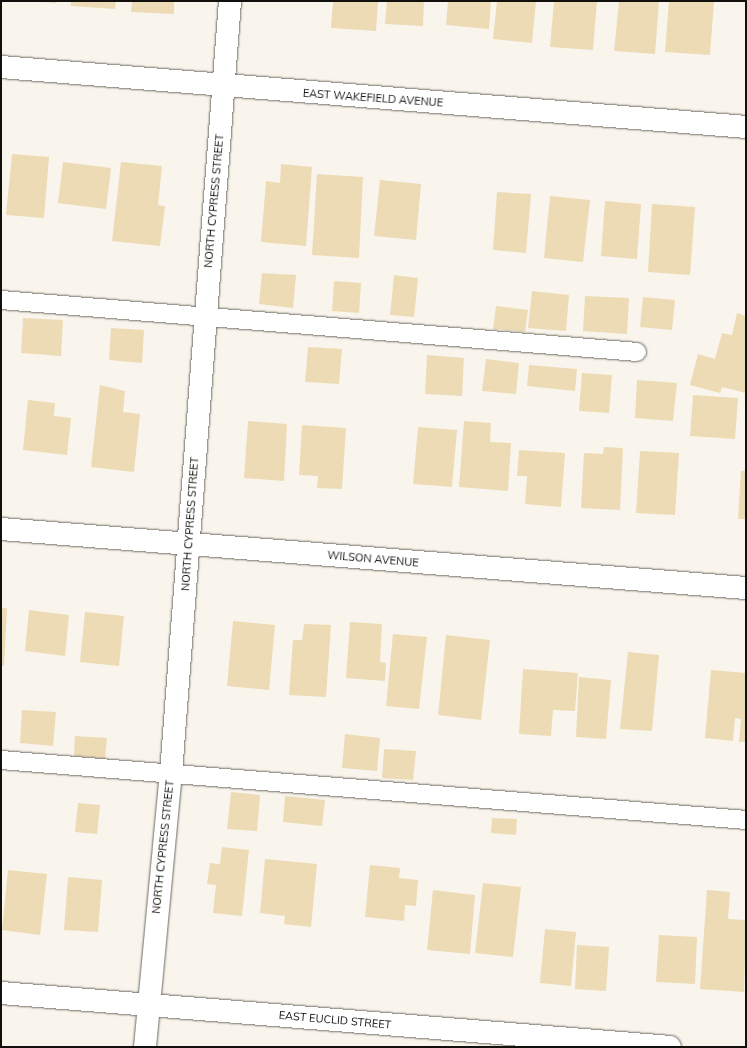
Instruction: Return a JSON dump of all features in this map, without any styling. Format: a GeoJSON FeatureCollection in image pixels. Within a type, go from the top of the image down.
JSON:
{"type":"FeatureCollection","features":[{"type":"Feature","properties":{"kind":"street","name":"NORTH CYPRESS STREET"},"geometry":{"type":"LineString","coordinates":[[145,1047],[171,773],[230,1]]}},
{"type":"Feature","properties":{"kind":"street","name":"EAST WAKEFIELD AVENUE"},"geometry":{"type":"LineString","coordinates":[[1,66],[224,86],[746,127]]}},
{"type":"Feature","properties":{"kind":"street","name":"WILSON AVENUE"},"geometry":{"type":"LineString","coordinates":[[1,529],[746,588]]}},
{"type":"Feature","properties":{"kind":"street","name":"EAST EUCLID STREET"},"geometry":{"type":"LineString","coordinates":[[1,993],[670,1047]]}},
{"type":"Feature","properties":{"kind":"lane"},"geometry":{"type":"LineString","coordinates":[[1,300],[205,318],[637,352]]}},
{"type":"Feature","properties":{"kind":"lane"},"geometry":{"type":"LineString","coordinates":[[1,760],[746,820]]}},
{"type":"Feature","properties":{"kind":"building"},"geometry":{"type":"Polygon","coordinates":[[[44,1],[57,1],[56,3],[44,1]]]}},
{"type":"Feature","properties":{"kind":"building"},"geometry":{"type":"Polygon","coordinates":[[[71,1],[116,1],[115,9],[71,6],[71,1]]]}},
{"type":"Feature","properties":{"kind":"building"},"geometry":{"type":"Polygon","coordinates":[[[132,1],[174,1],[174,14],[131,12],[132,1]]]}},
{"type":"Feature","properties":{"kind":"building"},"geometry":{"type":"Polygon","coordinates":[[[333,1],[378,1],[376,31],[331,28],[333,1]]]}},
{"type":"Feature","properties":{"kind":"building"},"geometry":{"type":"Polygon","coordinates":[[[387,1],[424,1],[423,26],[385,24],[387,1]]]}},
{"type":"Feature","properties":{"kind":"building"},"geometry":{"type":"Polygon","coordinates":[[[448,1],[491,1],[489,29],[446,25],[448,1]]]}},
{"type":"Feature","properties":{"kind":"building"},"geometry":{"type":"Polygon","coordinates":[[[497,1],[536,1],[532,43],[493,39],[497,1]]]}},
{"type":"Feature","properties":{"kind":"building"},"geometry":{"type":"Polygon","coordinates":[[[554,1],[597,1],[593,50],[550,47],[554,1]]]}},
{"type":"Feature","properties":{"kind":"building"},"geometry":{"type":"Polygon","coordinates":[[[619,1],[659,1],[655,54],[614,51],[619,1]]]}},
{"type":"Feature","properties":{"kind":"building"},"geometry":{"type":"Polygon","coordinates":[[[669,1],[714,1],[710,55],[665,52],[669,1]]]}},
{"type":"Feature","properties":{"kind":"building"},"geometry":{"type":"Polygon","coordinates":[[[12,154],[49,157],[44,218],[6,215],[12,154]]]}},
{"type":"Feature","properties":{"kind":"building"},"geometry":{"type":"Polygon","coordinates":[[[63,162],[111,168],[106,209],[58,203],[63,162]]]}},
{"type":"Feature","properties":{"kind":"building"},"geometry":{"type":"Polygon","coordinates":[[[121,162],[162,166],[158,205],[165,206],[160,246],[112,241],[121,162]]]}},
{"type":"Feature","properties":{"kind":"building"},"geometry":{"type":"Polygon","coordinates":[[[281,164],[312,167],[306,246],[261,242],[266,181],[280,183],[281,164]]]}},
{"type":"Feature","properties":{"kind":"building"},"geometry":{"type":"Polygon","coordinates":[[[317,174],[363,177],[359,258],[312,255],[317,174]]]}},
{"type":"Feature","properties":{"kind":"building"},"geometry":{"type":"Polygon","coordinates":[[[380,180],[421,184],[416,240],[374,236],[380,180]]]}},
{"type":"Feature","properties":{"kind":"building"},"geometry":{"type":"Polygon","coordinates":[[[497,192],[531,194],[526,253],[493,250],[497,192]]]}},
{"type":"Feature","properties":{"kind":"building"},"geometry":{"type":"Polygon","coordinates":[[[550,196],[590,200],[583,262],[544,258],[550,196]]]}},
{"type":"Feature","properties":{"kind":"building"},"geometry":{"type":"Polygon","coordinates":[[[605,201],[641,204],[637,259],[601,256],[605,201]]]}},
{"type":"Feature","properties":{"kind":"building"},"geometry":{"type":"Polygon","coordinates":[[[652,204],[695,207],[690,275],[648,272],[652,204]]]}},
{"type":"Feature","properties":{"kind":"building"},"geometry":{"type":"Polygon","coordinates":[[[262,273],[296,275],[293,308],[259,304],[262,273]]]}},
{"type":"Feature","properties":{"kind":"building"},"geometry":{"type":"Polygon","coordinates":[[[394,275],[418,278],[414,317],[390,315],[394,275]]]}},
{"type":"Feature","properties":{"kind":"building"},"geometry":{"type":"Polygon","coordinates":[[[334,281],[361,283],[359,313],[332,311],[334,281]]]}},
{"type":"Feature","properties":{"kind":"building"},"geometry":{"type":"Polygon","coordinates":[[[532,291],[569,295],[566,331],[528,328],[532,291]]]}},
{"type":"Feature","properties":{"kind":"building"},"geometry":{"type":"Polygon","coordinates":[[[585,296],[629,298],[627,334],[583,331],[585,296]]]}},
{"type":"Feature","properties":{"kind":"building"},"geometry":{"type":"Polygon","coordinates":[[[643,297],[675,300],[672,330],[640,327],[643,297]]]}},
{"type":"Feature","properties":{"kind":"building"},"geometry":{"type":"Polygon","coordinates":[[[496,306],[528,310],[525,332],[493,329],[496,306]]]}},
{"type":"Feature","properties":{"kind":"building"},"geometry":{"type":"Polygon","coordinates":[[[737,313],[746,316],[746,393],[722,387],[720,393],[690,385],[698,354],[715,359],[722,333],[732,335],[737,313]]]}},
{"type":"Feature","properties":{"kind":"building"},"geometry":{"type":"Polygon","coordinates":[[[23,318],[63,320],[61,356],[21,353],[23,318]]]}},
{"type":"Feature","properties":{"kind":"building"},"geometry":{"type":"Polygon","coordinates":[[[111,328],[144,330],[142,363],[109,360],[111,328]]]}},
{"type":"Feature","properties":{"kind":"building"},"geometry":{"type":"Polygon","coordinates":[[[308,347],[342,349],[339,384],[305,382],[308,347]]]}},
{"type":"Feature","properties":{"kind":"building"},"geometry":{"type":"Polygon","coordinates":[[[427,355],[464,358],[462,396],[425,394],[427,355]]]}},
{"type":"Feature","properties":{"kind":"building"},"geometry":{"type":"Polygon","coordinates":[[[486,359],[519,363],[516,394],[482,391],[486,359]]]}},
{"type":"Feature","properties":{"kind":"building"},"geometry":{"type":"Polygon","coordinates":[[[529,365],[577,369],[575,391],[527,386],[529,365]]]}},
{"type":"Feature","properties":{"kind":"building"},"geometry":{"type":"Polygon","coordinates":[[[582,373],[612,375],[609,413],[579,411],[582,373]]]}},
{"type":"Feature","properties":{"kind":"building"},"geometry":{"type":"Polygon","coordinates":[[[637,380],[677,383],[673,421],[635,418],[637,380]]]}},
{"type":"Feature","properties":{"kind":"building"},"geometry":{"type":"Polygon","coordinates":[[[100,385],[125,391],[123,412],[140,414],[134,472],[91,467],[100,385]]]}},
{"type":"Feature","properties":{"kind":"building"},"geometry":{"type":"Polygon","coordinates":[[[693,395],[738,398],[735,439],[690,436],[693,395]]]}},
{"type":"Feature","properties":{"kind":"building"},"geometry":{"type":"Polygon","coordinates":[[[28,400],[55,403],[54,416],[71,418],[67,455],[23,450],[28,400]]]}},
{"type":"Feature","properties":{"kind":"building"},"geometry":{"type":"Polygon","coordinates":[[[248,421],[287,424],[284,481],[244,478],[248,421]]]}},
{"type":"Feature","properties":{"kind":"building"},"geometry":{"type":"Polygon","coordinates":[[[464,421],[491,423],[490,442],[511,443],[508,491],[459,487],[464,421]]]}},
{"type":"Feature","properties":{"kind":"building"},"geometry":{"type":"Polygon","coordinates":[[[302,425],[346,428],[342,489],[317,488],[318,476],[299,475],[302,425]]]}},
{"type":"Feature","properties":{"kind":"building"},"geometry":{"type":"Polygon","coordinates":[[[418,427],[457,430],[452,487],[413,484],[418,427]]]}},
{"type":"Feature","properties":{"kind":"building"},"geometry":{"type":"Polygon","coordinates":[[[604,447],[623,448],[620,510],[581,508],[584,453],[603,454],[604,447]]]}},
{"type":"Feature","properties":{"kind":"building"},"geometry":{"type":"Polygon","coordinates":[[[519,450],[565,453],[561,507],[525,504],[527,476],[517,476],[519,450]]]}},
{"type":"Feature","properties":{"kind":"building"},"geometry":{"type":"Polygon","coordinates":[[[640,451],[679,453],[675,515],[636,513],[640,451]]]}},
{"type":"Feature","properties":{"kind":"building"},"geometry":{"type":"Polygon","coordinates":[[[741,471],[746,471],[746,519],[738,519],[741,471]]]}},
{"type":"Feature","properties":{"kind":"building"},"geometry":{"type":"Polygon","coordinates":[[[1,608],[7,608],[4,666],[1,665],[1,608]]]}},
{"type":"Feature","properties":{"kind":"building"},"geometry":{"type":"Polygon","coordinates":[[[29,610],[69,615],[65,656],[25,651],[29,610]]]}},
{"type":"Feature","properties":{"kind":"building"},"geometry":{"type":"Polygon","coordinates":[[[85,612],[124,616],[119,666],[80,662],[85,612]]]}},
{"type":"Feature","properties":{"kind":"building"},"geometry":{"type":"Polygon","coordinates":[[[233,621],[275,625],[269,690],[227,686],[233,621]]]}},
{"type":"Feature","properties":{"kind":"building"},"geometry":{"type":"Polygon","coordinates":[[[350,622],[382,624],[380,662],[386,663],[385,681],[346,678],[350,622]]]}},
{"type":"Feature","properties":{"kind":"building"},"geometry":{"type":"Polygon","coordinates":[[[304,624],[331,625],[326,697],[289,695],[293,640],[302,640],[304,624]]]}},
{"type":"Feature","properties":{"kind":"building"},"geometry":{"type":"Polygon","coordinates":[[[393,634],[427,637],[419,709],[386,706],[393,634]]]}},
{"type":"Feature","properties":{"kind":"building"},"geometry":{"type":"Polygon","coordinates":[[[446,635],[490,640],[481,720],[438,715],[446,635]]]}},
{"type":"Feature","properties":{"kind":"building"},"geometry":{"type":"Polygon","coordinates":[[[628,652],[659,655],[652,731],[620,729],[628,652]]]}},
{"type":"Feature","properties":{"kind":"building"},"geometry":{"type":"Polygon","coordinates":[[[523,669],[578,673],[575,711],[553,710],[551,736],[519,734],[523,669]]]}},
{"type":"Feature","properties":{"kind":"building"},"geometry":{"type":"Polygon","coordinates":[[[711,670],[746,673],[746,742],[739,742],[741,719],[735,718],[733,741],[705,738],[711,670]]]}},
{"type":"Feature","properties":{"kind":"building"},"geometry":{"type":"Polygon","coordinates":[[[579,677],[611,680],[606,739],[576,737],[579,677]]]}},
{"type":"Feature","properties":{"kind":"building"},"geometry":{"type":"Polygon","coordinates":[[[22,710],[56,712],[53,746],[20,743],[22,710]]]}},
{"type":"Feature","properties":{"kind":"building"},"geometry":{"type":"Polygon","coordinates":[[[345,734],[380,738],[377,771],[342,768],[345,734]]]}},
{"type":"Feature","properties":{"kind":"building"},"geometry":{"type":"Polygon","coordinates":[[[75,736],[107,738],[105,759],[74,756],[75,736]]]}},
{"type":"Feature","properties":{"kind":"building"},"geometry":{"type":"Polygon","coordinates":[[[384,749],[416,751],[413,780],[382,778],[384,749]]]}},
{"type":"Feature","properties":{"kind":"building"},"geometry":{"type":"Polygon","coordinates":[[[231,792],[260,795],[257,831],[227,829],[231,792]]]}},
{"type":"Feature","properties":{"kind":"building"},"geometry":{"type":"Polygon","coordinates":[[[285,796],[325,800],[322,826],[283,822],[285,796]]]}},
{"type":"Feature","properties":{"kind":"building"},"geometry":{"type":"Polygon","coordinates":[[[78,803],[100,805],[97,834],[75,832],[78,803]]]}},
{"type":"Feature","properties":{"kind":"building"},"geometry":{"type":"Polygon","coordinates":[[[492,818],[517,819],[516,835],[491,833],[492,818]]]}},
{"type":"Feature","properties":{"kind":"building"},"geometry":{"type":"Polygon","coordinates":[[[222,847],[249,850],[242,916],[213,913],[216,885],[207,884],[210,863],[220,864],[222,847]]]}},
{"type":"Feature","properties":{"kind":"building"},"geometry":{"type":"Polygon","coordinates":[[[265,859],[317,864],[311,927],[284,924],[285,916],[260,913],[265,859]]]}},
{"type":"Feature","properties":{"kind":"building"},"geometry":{"type":"Polygon","coordinates":[[[370,865],[400,868],[399,878],[418,880],[416,906],[405,905],[404,921],[365,917],[370,865]]]}},
{"type":"Feature","properties":{"kind":"building"},"geometry":{"type":"Polygon","coordinates":[[[8,870],[47,874],[40,935],[2,930],[8,870]]]}},
{"type":"Feature","properties":{"kind":"building"},"geometry":{"type":"Polygon","coordinates":[[[68,877],[102,880],[98,932],[64,930],[68,877]]]}},
{"type":"Feature","properties":{"kind":"building"},"geometry":{"type":"Polygon","coordinates":[[[483,883],[521,887],[513,957],[475,953],[483,883]]]}},
{"type":"Feature","properties":{"kind":"building"},"geometry":{"type":"Polygon","coordinates":[[[433,890],[475,895],[470,954],[427,950],[433,890]]]}},
{"type":"Feature","properties":{"kind":"building"},"geometry":{"type":"Polygon","coordinates":[[[707,890],[730,892],[728,919],[746,920],[744,992],[700,989],[707,890]]]}},
{"type":"Feature","properties":{"kind":"building"},"geometry":{"type":"Polygon","coordinates":[[[545,929],[576,932],[571,986],[540,983],[545,929]]]}},
{"type":"Feature","properties":{"kind":"building"},"geometry":{"type":"Polygon","coordinates":[[[659,935],[697,937],[695,984],[656,982],[659,935]]]}},
{"type":"Feature","properties":{"kind":"building"},"geometry":{"type":"Polygon","coordinates":[[[577,945],[609,947],[606,991],[575,989],[577,945]]]}}]}
